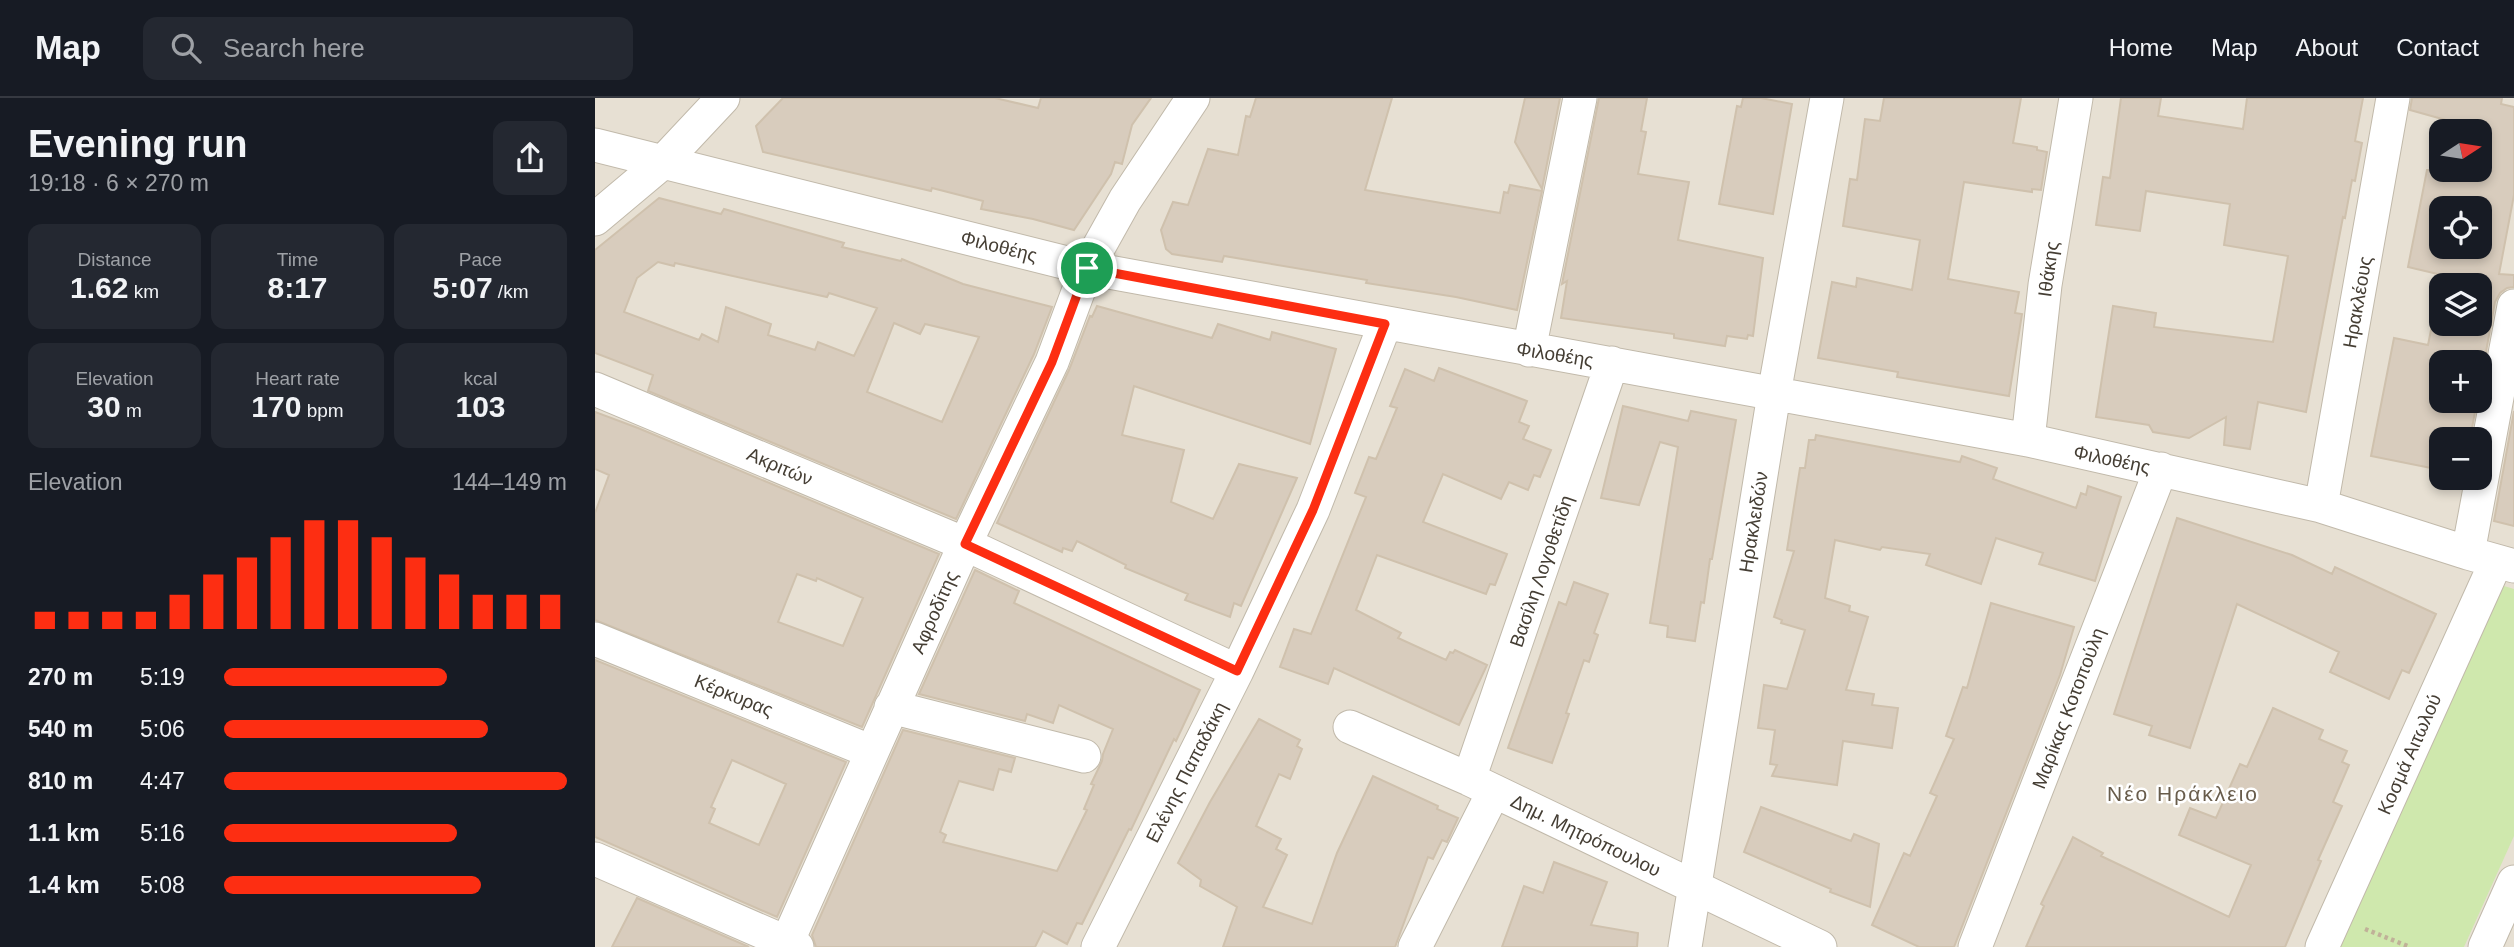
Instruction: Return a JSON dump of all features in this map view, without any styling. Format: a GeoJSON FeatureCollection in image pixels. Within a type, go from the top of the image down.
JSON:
{"type":"FeatureCollection","features":[{"type":"Feature","properties":{"kind":"street"},"geometry":{"type":"LineString","coordinates":[[595,219],[663,162],[723,98]]}},
{"type":"Feature","properties":{"kind":"street","name":"Αφροδίτης"},"geometry":{"type":"LineString","coordinates":[[790,945],[891,707],[1052,362],[1087,268],[1125,200],[1193,98]]}},
{"type":"Feature","properties":{"kind":"street"},"geometry":{"type":"LineString","coordinates":[[1529,350],[1580,98]]}},
{"type":"Feature","properties":{"kind":"street","name":"Ηρακλειδών"},"geometry":{"type":"LineString","coordinates":[[1685,947],[1774,394],[1827,98]]}},
{"type":"Feature","properties":{"kind":"street","name":"Ιθάκης"},"geometry":{"type":"LineString","coordinates":[[2028,440],[2045,285],[2076,98]]}},
{"type":"Feature","properties":{"kind":"street","name":"Ηρακλέους"},"geometry":{"type":"LineString","coordinates":[[2321,506],[2393,98]]}},
{"type":"Feature","properties":{"kind":"street","name":"Φιλοθέης"},"geometry":{"type":"LineString","coordinates":[[595,145],[1087,268],[2028,440],[2161,469],[2321,506],[2493,560]]}},
{"type":"Feature","properties":{"kind":"street","name":"Κοσμά Αιτωλού"},"geometry":{"type":"LineString","coordinates":[[2328,932],[2493,560],[2514,306]]}},
{"type":"Feature","properties":{"kind":"street","name":"Ελένης Παπαδάκη"},"geometry":{"type":"LineString","coordinates":[[1097,947],[1237,671],[1313,510],[1385,324]]}},
{"type":"Feature","properties":{"kind":"street","name":"Βασίλη Λογοθετίδη"},"geometry":{"type":"LineString","coordinates":[[1415,947],[1482,785],[1612,363]]}},
{"type":"Feature","properties":{"kind":"street","name":"Ακριτών"},"geometry":{"type":"LineString","coordinates":[[595,389],[965,544]]}},
{"type":"Feature","properties":{"kind":"street","name":"Μαρίκας Κοτοπούλη"},"geometry":{"type":"LineString","coordinates":[[1975,947],[2161,469]]}},
{"type":"Feature","properties":{"kind":"street"},"geometry":{"type":"LineString","coordinates":[[965,544],[1237,671]]}},
{"type":"Feature","properties":{"kind":"street","name":"Κέρκυρας"},"geometry":{"type":"LineString","coordinates":[[595,639],[872,752]]}},
{"type":"Feature","properties":{"kind":"street"},"geometry":{"type":"LineString","coordinates":[[891,707],[1084,756]]}},
{"type":"Feature","properties":{"kind":"street","name":"Δημ. Μητρόπουλου"},"geometry":{"type":"LineString","coordinates":[[1350,727],[1482,785],[1820,947]]}},
{"type":"Feature","properties":{"kind":"street"},"geometry":{"type":"LineString","coordinates":[[595,859],[790,945]]}},
{"type":"Feature","properties":{"kind":"street"},"geometry":{"type":"LineString","coordinates":[[2485,947],[2514,882]]}},
{"type":"Feature","properties":{"kind":"path"},"geometry":{"type":"LineString","coordinates":[[2328,932],[2410,947]]}},
{"type":"Feature","properties":{"kind":"shaded area"},"geometry":{"type":"Polygon","coordinates":[[[595,98],[2514,98],[2514,947],[595,947],[595,98]]]}},
{"type":"Feature","properties":{"kind":"green space"},"geometry":{"type":"Polygon","coordinates":[[[2494,583],[2514,589],[2514,836],[2464,947],[2337,947],[2494,583]]]}},
{"type":"Feature","properties":{"kind":"building"},"geometry":{"type":"Polygon","coordinates":[[[783,98],[995,98],[1038,108],[1041,98],[1151,98],[1132,125],[1122,164],[1115,162],[1111,174],[1074,230],[981,209],[983,201],[932,188],[931,191],[763,152],[756,126],[783,98]]]}},
{"type":"Feature","properties":{"kind":"building"},"geometry":{"type":"Polygon","coordinates":[[[1256,98],[1392,98],[1365,190],[1500,213],[1504,192],[1508,193],[1510,185],[1542,191],[1517,310],[1366,283],[1367,280],[1224,256],[1222,262],[1172,254],[1166,249],[1161,230],[1173,202],[1188,205],[1208,149],[1238,155],[1246,116],[1250,117],[1256,98]]]}},
{"type":"Feature","properties":{"kind":"building"},"geometry":{"type":"Polygon","coordinates":[[[1525,98],[1560,98],[1542,189],[1515,142],[1525,98]]]}},
{"type":"Feature","properties":{"kind":"building"},"geometry":{"type":"Polygon","coordinates":[[[1599,98],[1647,98],[1641,131],[1646,132],[1638,174],[1689,182],[1678,240],[1763,258],[1753,336],[1748,335],[1747,339],[1727,336],[1725,346],[1674,338],[1674,334],[1561,318],[1567,281],[1562,284],[1599,98]]]}},
{"type":"Feature","properties":{"kind":"building"},"geometry":{"type":"Polygon","coordinates":[[[1743,98],[1761,98],[1792,104],[1773,214],[1719,204],[1737,106],[1741,107],[1743,98]]]}},
{"type":"Feature","properties":{"kind":"building"},"geometry":{"type":"Polygon","coordinates":[[[1884,98],[2021,98],[2013,143],[2037,147],[2037,150],[2047,152],[2041,190],[2032,189],[2032,192],[1964,182],[1948,279],[2019,292],[2015,313],[2022,314],[2009,396],[1897,377],[1898,372],[1818,358],[1832,282],[1856,287],[1857,278],[1912,290],[1920,240],[1843,226],[1850,179],[1857,180],[1865,119],[1880,121],[1884,98]]]}},
{"type":"Feature","properties":{"kind":"building"},"geometry":{"type":"Polygon","coordinates":[[[2121,98],[2161,98],[2158,116],[2243,129],[2247,98],[2363,98],[2355,141],[2362,143],[2355,181],[2352,180],[2345,218],[2343,217],[2306,412],[2258,402],[2250,449],[2224,445],[2226,417],[2189,438],[2153,432],[2149,425],[2096,417],[2113,306],[2156,313],[2154,327],[2273,342],[2288,256],[2224,245],[2230,204],[2146,191],[2140,231],[2096,225],[2103,177],[2110,178],[2121,98]]]}},
{"type":"Feature","properties":{"kind":"building"},"geometry":{"type":"Polygon","coordinates":[[[2412,98],[2502,98],[2501,104],[2514,107],[2514,195],[2499,274],[2514,275],[2514,287],[2500,293],[2492,319],[2492,273],[2434,273],[2408,267],[2427,170],[2429,182],[2492,182],[2492,119],[2442,119],[2410,110],[2412,98]]]}},
{"type":"Feature","properties":{"kind":"building"},"geometry":{"type":"Polygon","coordinates":[[[659,198],[721,214],[724,209],[844,243],[842,247],[901,261],[902,259],[963,284],[1052,307],[1034,354],[956,519],[648,391],[653,375],[595,353],[595,250],[659,198]],[[658,262],[637,278],[624,312],[699,340],[702,334],[718,342],[726,307],[771,324],[768,335],[815,350],[818,342],[854,356],[877,308],[829,293],[827,297],[675,263],[674,266],[658,262]],[[894,323],[867,392],[942,422],[979,337],[925,324],[920,334],[894,323]]]}},
{"type":"Feature","properties":{"kind":"building"},"geometry":{"type":"Polygon","coordinates":[[[1097,306],[1212,338],[1218,324],[1270,340],[1272,332],[1336,349],[1310,444],[1134,386],[1122,435],[1184,450],[1171,502],[1213,519],[1239,464],[1297,478],[1241,606],[1234,603],[1230,617],[1185,600],[1188,594],[1125,568],[1126,565],[1077,541],[1072,551],[1063,548],[1062,552],[997,523],[1069,370],[1090,316],[1092,317],[1097,306]]]}},
{"type":"Feature","properties":{"kind":"building"},"geometry":{"type":"Polygon","coordinates":[[[2430,336],[2489,336],[2486,350],[2429,350],[2429,413],[2475,413],[2472,427],[2429,427],[2429,468],[2371,456],[2394,338],[2428,345],[2430,336]]]}},
{"type":"Feature","properties":{"kind":"building"},"geometry":{"type":"Polygon","coordinates":[[[1439,368],[1527,401],[1519,422],[1529,426],[1523,439],[1551,450],[1540,477],[1534,475],[1528,490],[1509,482],[1501,499],[1443,474],[1423,522],[1507,554],[1495,585],[1490,584],[1486,594],[1377,555],[1356,610],[1401,633],[1398,638],[1446,660],[1450,652],[1455,650],[1487,665],[1459,725],[1334,668],[1328,684],[1280,667],[1294,629],[1311,634],[1366,497],[1355,493],[1369,457],[1376,459],[1397,408],[1390,406],[1405,369],[1434,381],[1439,368]]]}},
{"type":"Feature","properties":{"kind":"building"},"geometry":{"type":"Polygon","coordinates":[[[1623,406],[1688,421],[1691,411],[1736,420],[1695,641],[1667,637],[1668,626],[1650,623],[1678,447],[1660,442],[1639,505],[1601,498],[1623,406]]]}},
{"type":"Feature","properties":{"kind":"building"},"geometry":{"type":"Polygon","coordinates":[[[2514,411],[2514,526],[2494,521],[2514,411]]]}},
{"type":"Feature","properties":{"kind":"building"},"geometry":{"type":"Polygon","coordinates":[[[595,412],[939,554],[862,727],[595,620],[595,513],[609,475],[595,469],[595,412]],[[797,574],[778,622],[843,646],[863,598],[817,578],[816,581],[797,574]]]}},
{"type":"Feature","properties":{"kind":"building"},"geometry":{"type":"Polygon","coordinates":[[[1816,435],[1960,462],[1962,456],[1997,468],[1993,479],[2076,508],[2081,493],[2086,495],[2088,486],[2121,497],[2095,581],[2039,564],[2043,553],[1996,538],[1981,584],[1926,565],[1930,554],[1882,547],[1880,550],[1835,540],[1825,598],[1850,606],[1849,611],[1868,617],[1846,690],[1874,694],[1872,705],[1898,708],[1892,748],[1843,741],[1837,785],[1772,776],[1777,765],[1770,764],[1775,730],[1758,728],[1764,685],[1787,689],[1805,630],[1781,623],[1782,620],[1774,617],[1794,551],[1787,550],[1800,468],[1805,468],[1809,440],[1815,440],[1816,435]]]}},
{"type":"Feature","properties":{"kind":"building"},"geometry":{"type":"Polygon","coordinates":[[[2177,518],[2292,555],[2332,574],[2335,567],[2436,614],[2409,673],[2402,670],[2389,699],[2330,672],[2339,652],[2237,604],[2190,748],[2149,735],[2152,726],[2114,714],[2177,518]]]}},
{"type":"Feature","properties":{"kind":"building"},"geometry":{"type":"Polygon","coordinates":[[[975,570],[1019,591],[1014,603],[1200,690],[1082,924],[1077,923],[1067,944],[1043,931],[1035,947],[816,947],[812,935],[903,730],[1015,758],[1011,772],[999,769],[993,790],[959,781],[940,832],[946,835],[943,842],[1057,871],[1087,810],[1084,809],[1094,785],[1091,784],[1113,729],[1059,705],[1053,723],[1027,714],[1025,721],[919,694],[975,570]]]}},
{"type":"Feature","properties":{"kind":"building"},"geometry":{"type":"Polygon","coordinates":[[[1574,582],[1608,594],[1594,633],[1598,635],[1589,662],[1584,660],[1552,763],[1508,748],[1559,602],[1566,605],[1574,582]]]}},
{"type":"Feature","properties":{"kind":"building"},"geometry":{"type":"Polygon","coordinates":[[[1991,603],[2074,627],[2060,675],[1954,947],[1919,947],[1872,925],[1904,853],[1910,856],[1937,796],[1930,793],[1954,739],[1946,736],[1963,687],[1967,688],[1991,603]]]}},
{"type":"Feature","properties":{"kind":"building"},"geometry":{"type":"Polygon","coordinates":[[[595,660],[846,762],[777,917],[595,837],[595,660]],[[732,760],[711,807],[715,809],[709,823],[759,845],[786,784],[732,760]]]}},
{"type":"Feature","properties":{"kind":"building"},"geometry":{"type":"Polygon","coordinates":[[[2273,708],[2323,730],[2319,739],[2347,751],[2342,762],[2349,765],[2333,802],[2342,806],[2285,947],[2026,947],[2044,906],[2041,904],[2073,837],[2103,853],[2101,856],[2229,917],[2251,865],[2179,835],[2190,808],[2216,818],[2240,764],[2247,767],[2273,708]]]}},
{"type":"Feature","properties":{"kind":"building"},"geometry":{"type":"Polygon","coordinates":[[[1259,719],[1300,740],[1297,746],[1302,749],[1290,779],[1279,774],[1256,826],[1281,839],[1276,849],[1287,855],[1263,907],[1312,924],[1337,853],[1373,776],[1458,818],[1447,842],[1442,840],[1433,859],[1428,857],[1395,947],[1223,947],[1237,907],[1200,886],[1201,880],[1178,863],[1259,719]]]}},
{"type":"Feature","properties":{"kind":"building"},"geometry":{"type":"Polygon","coordinates":[[[1761,807],[1851,841],[1854,834],[1879,844],[1870,907],[1830,892],[1831,889],[1744,852],[1761,807]]]}},
{"type":"Feature","properties":{"kind":"building"},"geometry":{"type":"Polygon","coordinates":[[[1554,862],[1607,882],[1591,925],[1638,933],[1637,947],[1502,947],[1524,886],[1543,893],[1554,862]]]}},
{"type":"Feature","properties":{"kind":"building"},"geometry":{"type":"Polygon","coordinates":[[[637,898],[749,947],[612,947],[637,898]]]}},
{"type":"Feature","properties":{"kind":"district","name":"Νέο Ηράκλειο"},"geometry":{"type":"Point","coordinates":[2183,794]}},
{"type":"Feature","properties":{"kind":"route"},"geometry":{"type":"LineString","coordinates":[[1087,268],[1385,324],[1313,510],[1237,671],[965,544],[1052,362],[1087,268]]}}]}
